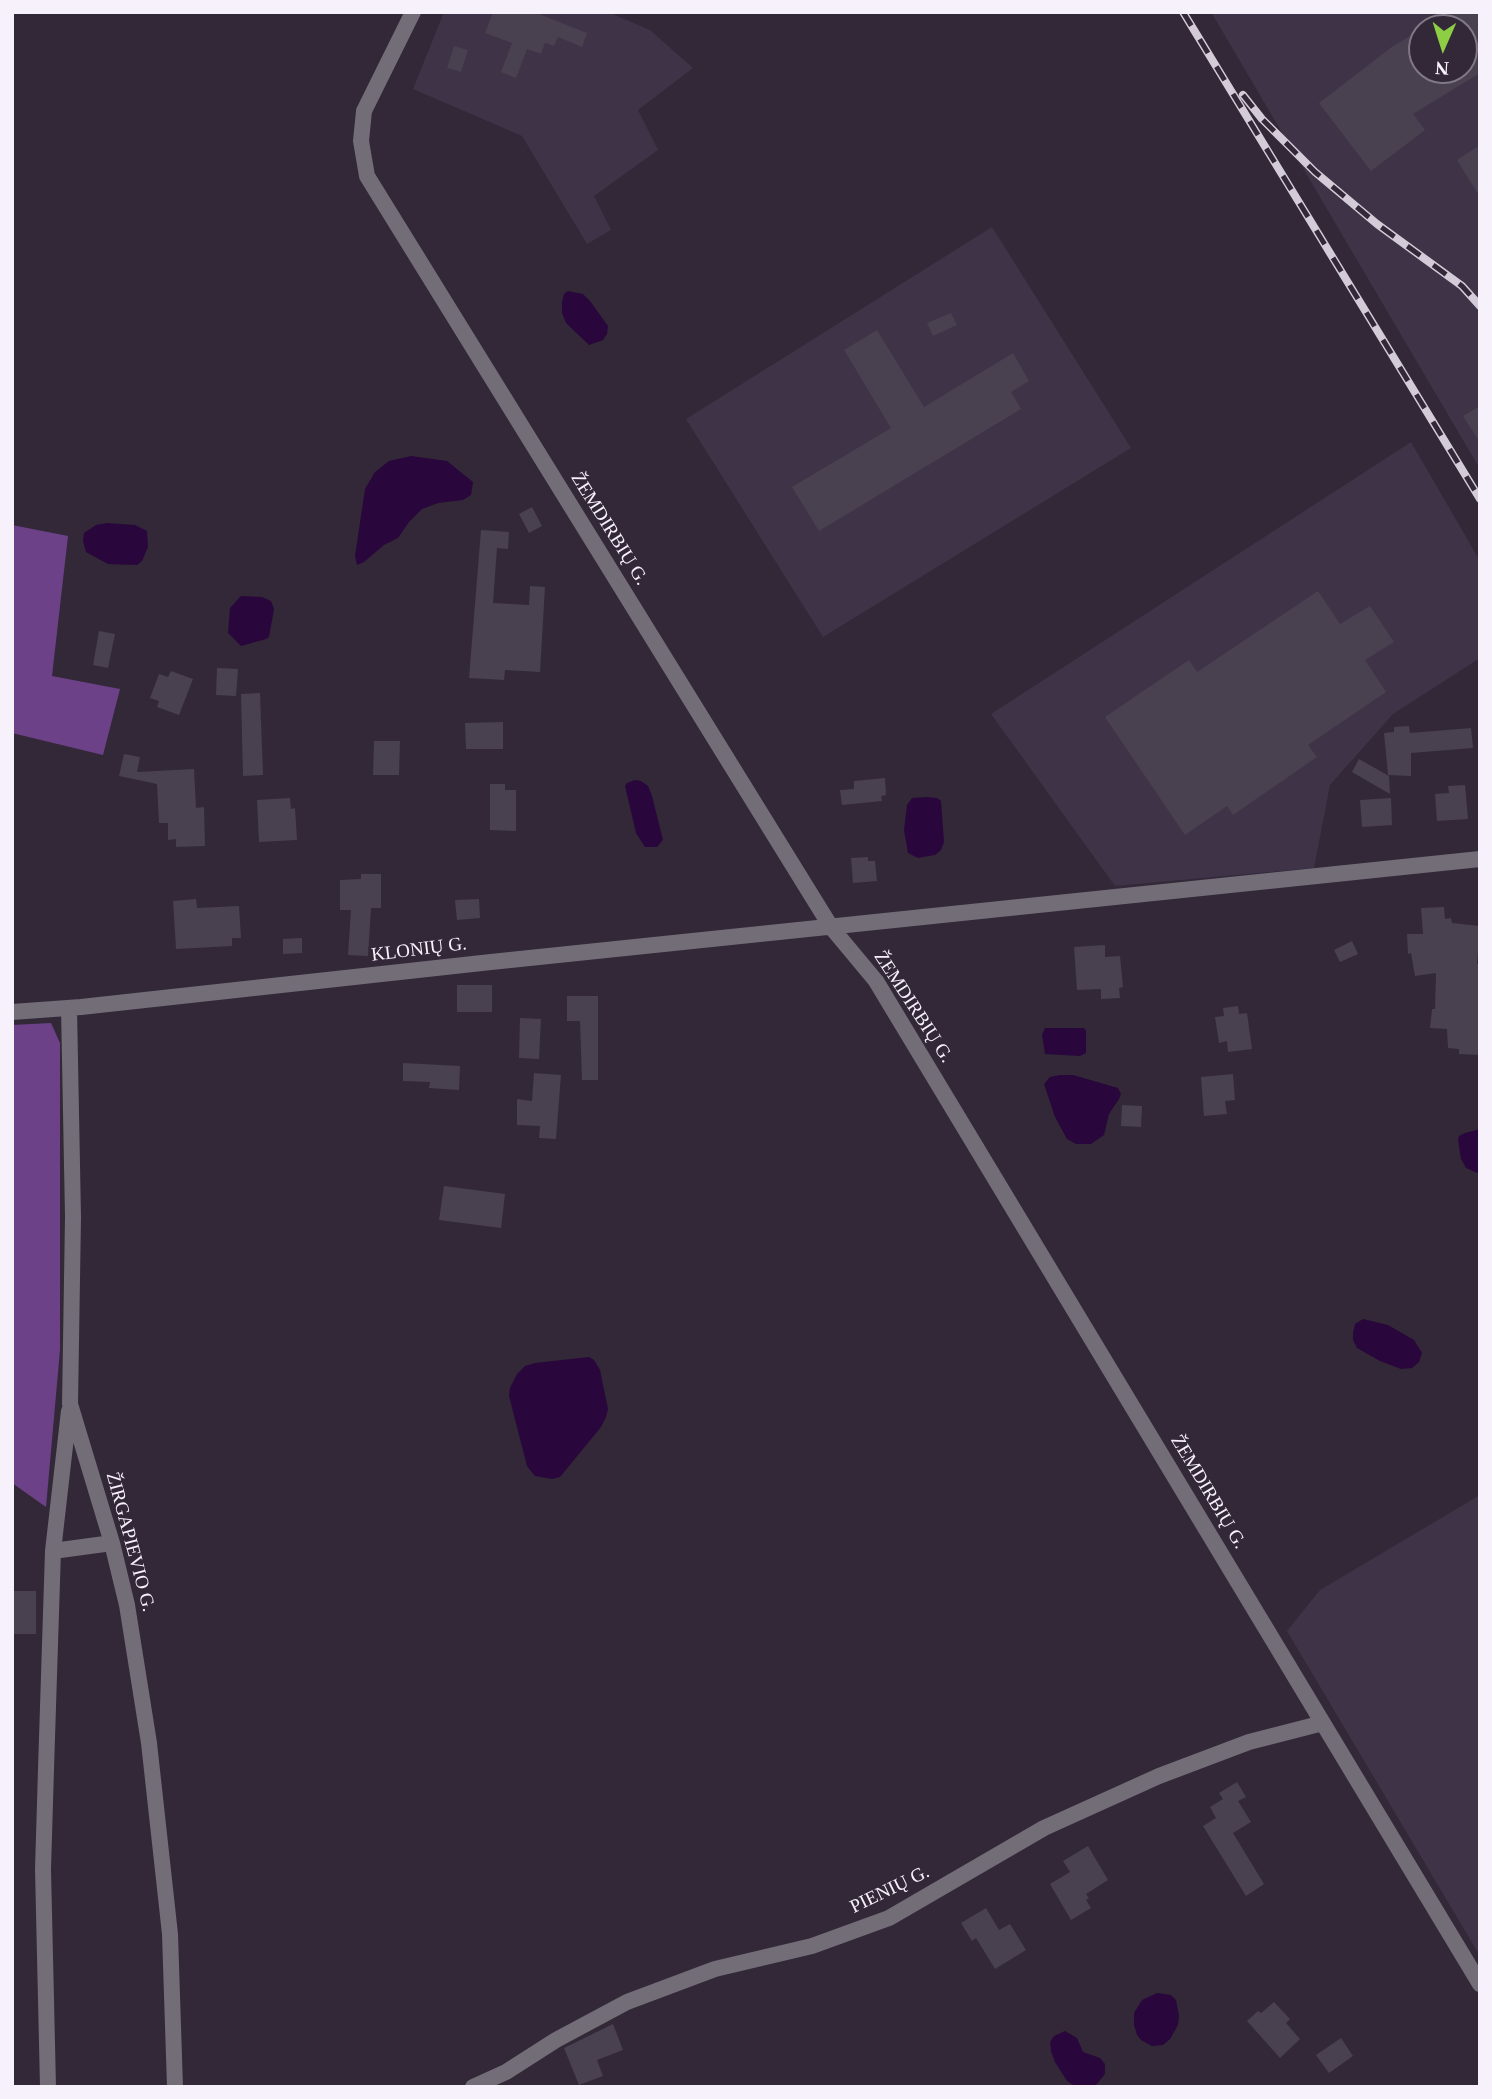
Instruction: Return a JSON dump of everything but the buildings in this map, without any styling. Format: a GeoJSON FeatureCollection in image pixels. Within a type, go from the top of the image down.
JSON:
{"type":"FeatureCollection","features":[{"type":"Feature","properties":{"kind":"street","name":"ŽEMDIRBIŲ G."},"geometry":{"type":"LineString","coordinates":[[413,12],[364,111],[361,141],[367,176],[831,927],[876,981],[1480,1984]]}},
{"type":"Feature","properties":{"kind":"street","name":"KLONIŲ G."},"geometry":{"type":"LineString","coordinates":[[12,1012],[1480,859]]}},
{"type":"Feature","properties":{"kind":"street","name":"ŽIRGAPIEVIO G."},"geometry":{"type":"LineString","coordinates":[[69,1008],[74,1217],[70,1404],[112,1543],[127,1605],[151,1756],[170,1934],[175,2087]]}},
{"type":"Feature","properties":{"kind":"street"},"geometry":{"type":"LineString","coordinates":[[48,2087],[43,1869],[53,1551],[70,1404]]}},
{"type":"Feature","properties":{"kind":"street"},"geometry":{"type":"LineString","coordinates":[[53,1551],[112,1543]]}},
{"type":"Feature","properties":{"kind":"street","name":"PIENIŲ G."},"geometry":{"type":"LineString","coordinates":[[473,2087],[506,2072],[556,2040],[627,2002],[715,1969],[812,1946],[889,1918],[1044,1828],[1159,1776],[1249,1742],[1323,1723]]}},
{"type":"Feature","properties":{"kind":"shaded area"},"geometry":{"type":"Polygon","coordinates":[[[444,12],[608,12],[650,30],[693,68],[638,110],[658,150],[594,196],[611,230],[587,244],[522,136],[413,89],[444,12]]]}},
{"type":"Feature","properties":{"kind":"shaded area"},"geometry":{"type":"Polygon","coordinates":[[[1211,12],[1480,12],[1480,469],[1211,12]]]}},
{"type":"Feature","properties":{"kind":"shaded area"},"geometry":{"type":"Polygon","coordinates":[[[992,227],[1131,448],[823,637],[686,419],[992,227]]]}},
{"type":"Feature","properties":{"kind":"shaded area"},"geometry":{"type":"Polygon","coordinates":[[[568,291],[583,294],[608,326],[603,340],[589,345],[566,323],[562,302],[568,291]]]}},
{"type":"Feature","properties":{"kind":"shaded area"},"geometry":{"type":"Polygon","coordinates":[[[1411,442],[1480,561],[1480,658],[1393,714],[1330,785],[1314,868],[1115,886],[991,714],[1411,442]]]}},
{"type":"Feature","properties":{"kind":"shaded area"},"geometry":{"type":"Polygon","coordinates":[[[411,456],[447,461],[473,482],[471,495],[463,500],[438,503],[422,509],[398,538],[357,565],[355,556],[365,489],[375,472],[389,461],[411,456]]]}},
{"type":"Feature","properties":{"kind":"shaded area"},"geometry":{"type":"Polygon","coordinates":[[[12,525],[68,536],[52,676],[120,689],[103,755],[12,733],[12,525]]]}},
{"type":"Feature","properties":{"kind":"shaded area"},"geometry":{"type":"Polygon","coordinates":[[[96,525],[135,525],[147,531],[148,547],[142,561],[137,565],[108,564],[86,552],[84,533],[96,525]]]}},
{"type":"Feature","properties":{"kind":"shaded area"},"geometry":{"type":"Polygon","coordinates":[[[241,596],[262,597],[271,601],[274,609],[269,637],[241,646],[228,633],[230,608],[241,596]]]}},
{"type":"Feature","properties":{"kind":"shaded area"},"geometry":{"type":"Polygon","coordinates":[[[635,780],[648,786],[652,796],[663,840],[657,847],[645,847],[636,833],[625,786],[635,780]]]}},
{"type":"Feature","properties":{"kind":"shaded area"},"geometry":{"type":"Polygon","coordinates":[[[926,797],[941,801],[944,842],[935,855],[918,858],[908,853],[904,830],[907,805],[912,798],[926,797]]]}},
{"type":"Feature","properties":{"kind":"shaded area"},"geometry":{"type":"Polygon","coordinates":[[[51,1023],[60,1043],[60,1350],[46,1507],[12,1483],[12,1025],[51,1023]]]}},
{"type":"Feature","properties":{"kind":"shaded area"},"geometry":{"type":"Polygon","coordinates":[[[1045,1028],[1084,1028],[1086,1053],[1080,1056],[1045,1054],[1042,1035],[1045,1028]]]}},
{"type":"Feature","properties":{"kind":"shaded area"},"geometry":{"type":"Polygon","coordinates":[[[1073,1075],[1118,1088],[1121,1094],[1109,1114],[1104,1135],[1091,1144],[1076,1144],[1067,1139],[1055,1117],[1044,1084],[1050,1077],[1073,1075]]]}},
{"type":"Feature","properties":{"kind":"shaded area"},"geometry":{"type":"Polygon","coordinates":[[[1480,1129],[1480,1174],[1466,1168],[1461,1159],[1458,1140],[1459,1136],[1465,1133],[1480,1129]]]}},
{"type":"Feature","properties":{"kind":"shaded area"},"geometry":{"type":"Polygon","coordinates":[[[1363,1319],[1388,1325],[1414,1340],[1422,1353],[1419,1362],[1412,1368],[1401,1369],[1357,1348],[1353,1333],[1355,1324],[1363,1319]]]}},
{"type":"Feature","properties":{"kind":"shaded area"},"geometry":{"type":"Polygon","coordinates":[[[589,1357],[600,1370],[608,1409],[606,1417],[601,1427],[560,1477],[552,1479],[535,1476],[527,1466],[509,1396],[510,1388],[517,1374],[525,1366],[589,1357]]]}},
{"type":"Feature","properties":{"kind":"shaded area"},"geometry":{"type":"Polygon","coordinates":[[[1480,1495],[1480,1956],[1287,1631],[1320,1590],[1480,1495]]]}},
{"type":"Feature","properties":{"kind":"shaded area"},"geometry":{"type":"Polygon","coordinates":[[[1157,1993],[1171,1995],[1176,2000],[1179,2016],[1178,2025],[1170,2039],[1163,2045],[1152,2046],[1137,2035],[1134,2013],[1142,2000],[1157,1993]]]}},
{"type":"Feature","properties":{"kind":"shaded area"},"geometry":{"type":"Polygon","coordinates":[[[1065,2031],[1077,2038],[1083,2052],[1100,2058],[1105,2064],[1105,2074],[1096,2085],[1075,2086],[1067,2081],[1055,2062],[1050,2042],[1054,2036],[1065,2031]]]}},
{"type":"Feature","properties":{"kind":"railway"},"geometry":{"type":"LineString","coordinates":[[1183,12],[1480,499]]}},
{"type":"Feature","properties":{"kind":"railway"},"geometry":{"type":"LineString","coordinates":[[1243,95],[1262,119],[1315,172],[1377,224],[1462,286],[1480,306]]}}]}
